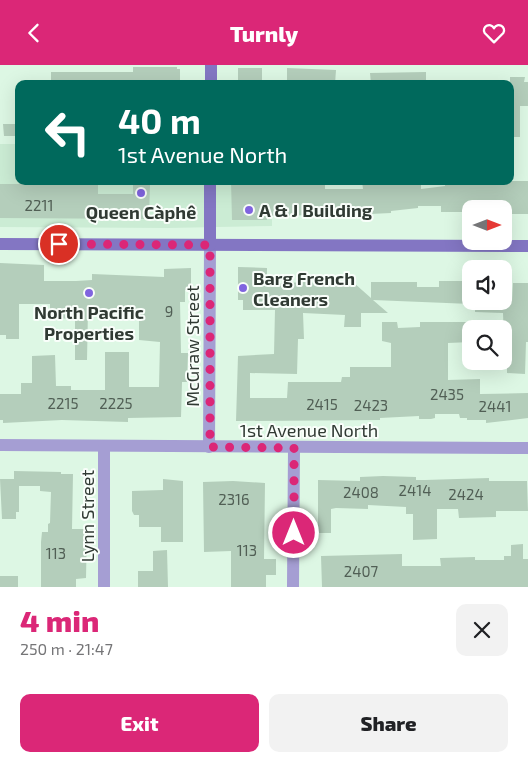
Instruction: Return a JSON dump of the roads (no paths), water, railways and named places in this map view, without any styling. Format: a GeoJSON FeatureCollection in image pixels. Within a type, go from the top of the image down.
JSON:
{"type":"FeatureCollection","features":[{"type":"Feature","properties":{"kind":"main road"},"geometry":{"type":"LineString","coordinates":[[211,65],[211,80]]}},
{"type":"Feature","properties":{"kind":"main road"},"geometry":{"type":"LineString","coordinates":[[210,185],[210,245]]}},
{"type":"Feature","properties":{"kind":"main road"},"geometry":{"type":"LineString","coordinates":[[0,244],[528,246]]}},
{"type":"Feature","properties":{"kind":"street","name":"McGraw Street"},"geometry":{"type":"LineString","coordinates":[[210,245],[210,447]]}},
{"type":"Feature","properties":{"kind":"street","name":"1st Avenue North"},"geometry":{"type":"LineString","coordinates":[[0,445],[528,448]]}},
{"type":"Feature","properties":{"kind":"street","name":"Lynn Street"},"geometry":{"type":"LineString","coordinates":[[104,446],[104,587]]}},
{"type":"Feature","properties":{"kind":"street"},"geometry":{"type":"LineString","coordinates":[[293,587],[294,448]]}},
{"type":"Feature","properties":{"kind":"place","name":"Queen Càphê"},"geometry":{"type":"Point","coordinates":[141,193]}},
{"type":"Feature","properties":{"kind":"place","name":"A & J Building"},"geometry":{"type":"Point","coordinates":[249,210]}},
{"type":"Feature","properties":{"kind":"place","name":"Barg French Cleaners"},"geometry":{"type":"Point","coordinates":[243,288]}},
{"type":"Feature","properties":{"kind":"place","name":"North Pacific Properties"},"geometry":{"type":"Point","coordinates":[89,293]}}]}
